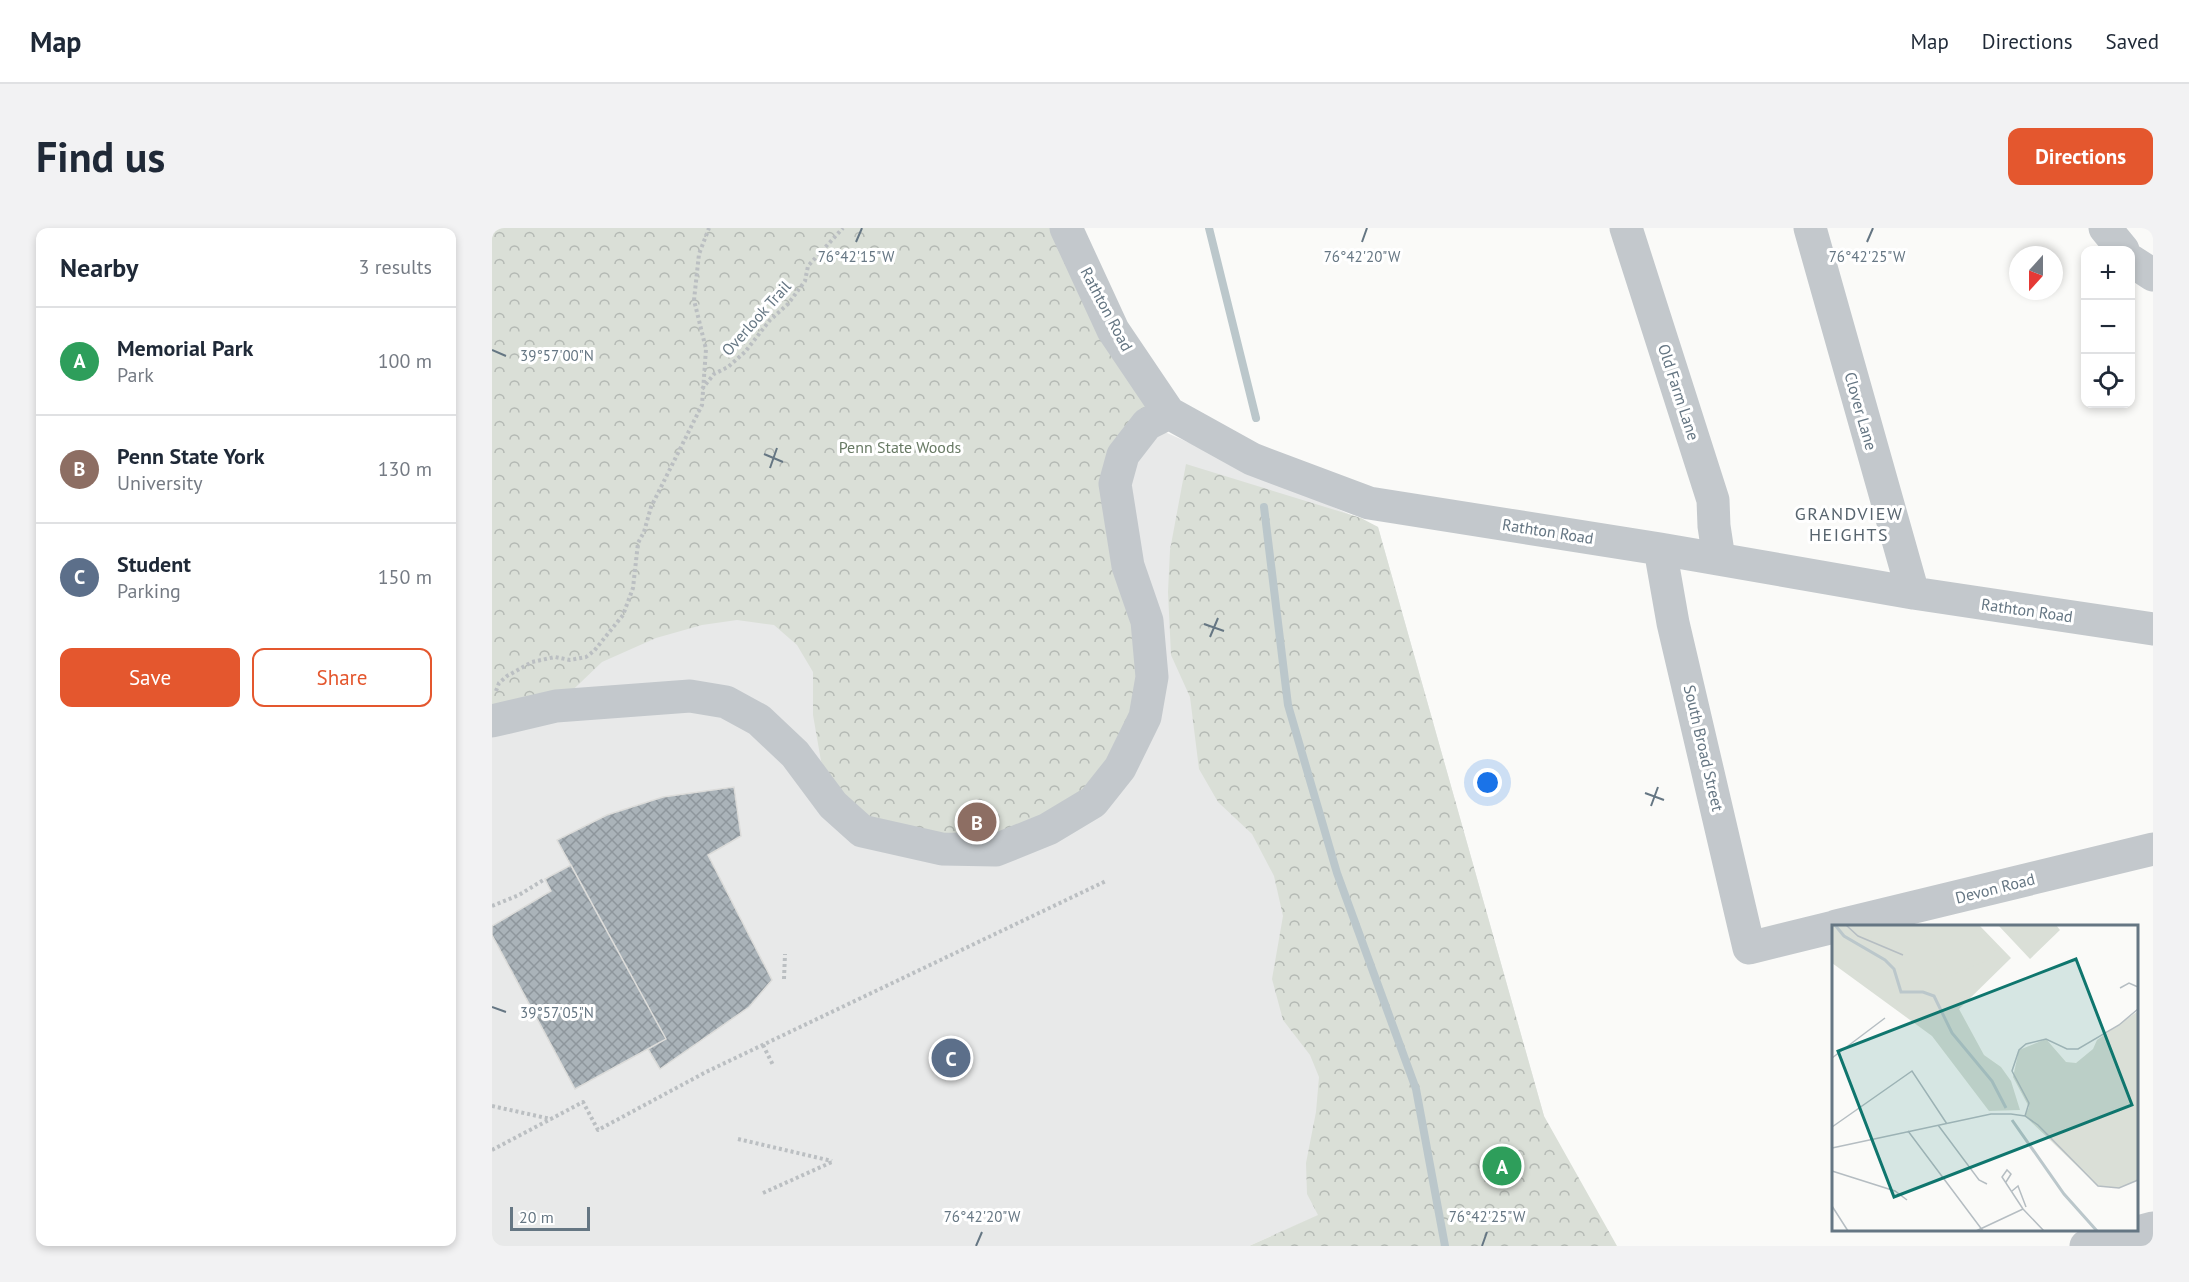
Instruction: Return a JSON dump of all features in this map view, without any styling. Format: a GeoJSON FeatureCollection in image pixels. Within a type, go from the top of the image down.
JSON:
{"type":"FeatureCollection","features":[{"type":"Feature","properties":{"kind":"street","name":"Rathton Road"},"geometry":{"type":"LineString","coordinates":[[1066,228],[1113,330],[1169,413],[1251,459],[1369,503],[1660,549],[1913,593],[2153,629]]}},
{"type":"Feature","properties":{"kind":"street","name":"Old Farm Lane"},"geometry":{"type":"LineString","coordinates":[[1626,228],[1713,500],[1719,559]]}},
{"type":"Feature","properties":{"kind":"street","name":"Clover Lane"},"geometry":{"type":"LineString","coordinates":[[1809,228],[1913,593]]}},
{"type":"Feature","properties":{"kind":"street"},"geometry":{"type":"LineString","coordinates":[[2105,228],[2120,246]]}},
{"type":"Feature","properties":{"kind":"street"},"geometry":{"type":"LineString","coordinates":[[2135,263],[2153,275]]}},
{"type":"Feature","properties":{"kind":"street"},"geometry":{"type":"LineString","coordinates":[[493,708],[556,706],[690,696],[726,702],[759,720],[788,748],[833,806],[862,831],[942,849],[996,850],[1048,829],[1093,802],[1120,768],[1145,717],[1152,677],[1147,621],[1128,566],[1115,484],[1123,455],[1147,424],[1169,413]]}},
{"type":"Feature","properties":{"kind":"street","name":"South Broad Street"},"geometry":{"type":"LineString","coordinates":[[1660,549],[1673,623],[1749,948]]}},
{"type":"Feature","properties":{"kind":"street","name":"Devon Road"},"geometry":{"type":"LineString","coordinates":[[1843,925],[2153,849]]}},
{"type":"Feature","properties":{"kind":"street","name":"Devon Road"},"geometry":{"type":"LineString","coordinates":[[1749,948],[1832,928]]}},
{"type":"Feature","properties":{"kind":"street"},"geometry":{"type":"LineString","coordinates":[[2086,1246],[2153,1228]]}},
{"type":"Feature","properties":{"kind":"path"},"geometry":{"type":"LineString","coordinates":[[493,708],[499,683],[532,662],[555,657],[570,660],[586,657],[594,651],[622,615],[633,588],[632,576],[638,543],[666,474],[702,405],[701,390],[706,349],[694,300],[699,254],[709,228]]}},
{"type":"Feature","properties":{"kind":"path","name":"Overlook Trail"},"geometry":{"type":"LineString","coordinates":[[701,390],[714,374],[728,367],[745,352],[770,320],[788,304],[805,281],[808,266],[843,228]]}},
{"type":"Feature","properties":{"kind":"path"},"geometry":{"type":"LineString","coordinates":[[492,906],[519,895],[545,879]]}},
{"type":"Feature","properties":{"kind":"path"},"geometry":{"type":"LineString","coordinates":[[492,1150],[582,1102],[598,1130],[763,1045],[1106,881]]}},
{"type":"Feature","properties":{"kind":"path"},"geometry":{"type":"LineString","coordinates":[[784,979],[785,954]]}},
{"type":"Feature","properties":{"kind":"path"},"geometry":{"type":"LineString","coordinates":[[763,1045],[773,1065]]}},
{"type":"Feature","properties":{"kind":"path"},"geometry":{"type":"LineString","coordinates":[[492,1106],[551,1119]]}},
{"type":"Feature","properties":{"kind":"path"},"geometry":{"type":"LineString","coordinates":[[738,1139],[832,1161],[763,1193]]}},
{"type":"Feature","properties":{"kind":"shaded area"},"geometry":{"type":"Polygon","coordinates":[[[492,228],[1147,424],[1378,527],[1544,1116],[1249,1246],[492,1246],[492,228]]]}},
{"type":"Feature","properties":{"kind":"green space","name":"Penn State Woods"},"geometry":{"type":"Polygon","coordinates":[[[492,228],[1066,228],[1169,413],[1123,455],[1147,621],[1120,768],[996,850],[862,831],[821,761],[813,715],[813,672],[797,645],[774,625],[737,620],[702,625],[656,638],[602,662],[556,706],[492,721],[492,228]]]}},
{"type":"Feature","properties":{"kind":"green space"},"geometry":{"type":"Polygon","coordinates":[[[1186,464],[1361,518],[1378,527],[1544,1116],[1617,1246],[1249,1246],[1318,1215],[1307,1194],[1306,1163],[1316,1112],[1319,1077],[1310,1055],[1283,1020],[1272,979],[1283,916],[1274,876],[1252,834],[1218,802],[1199,769],[1190,697],[1171,655],[1168,592],[1170,550],[1186,464]]]}},
{"type":"Feature","properties":{"kind":"building"},"geometry":{"type":"Polygon","coordinates":[[[734,787],[741,836],[708,855],[772,980],[749,1007],[660,1069],[648,1049],[666,1039],[557,840],[607,815],[663,797],[734,787]]]}},
{"type":"Feature","properties":{"kind":"building"},"geometry":{"type":"Polygon","coordinates":[[[571,865],[666,1039],[575,1089],[492,935],[492,926],[551,891],[545,879],[571,865]]]}},
{"type":"Feature","properties":{"kind":"waterway"},"geometry":{"type":"LineString","coordinates":[[1209,228],[1256,418]]}},
{"type":"Feature","properties":{"kind":"waterway"},"geometry":{"type":"LineString","coordinates":[[1264,507],[1288,705],[1337,873],[1416,1089],[1445,1246]]}},
{"type":"Feature","properties":{"kind":"place","name":"Penn State York"},"geometry":{"type":"Point","coordinates":[977,822]}},
{"type":"Feature","properties":{"kind":"place","name":"Student"},"geometry":{"type":"Point","coordinates":[951,1058]}},
{"type":"Feature","properties":{"kind":"place","name":"Memorial Park"},"geometry":{"type":"Point","coordinates":[1502,1166]}},
{"type":"Feature","properties":{"kind":"district","name":"GRANDVIEW HEIGHTS"},"geometry":{"type":"Point","coordinates":[1849,523]}}]}
